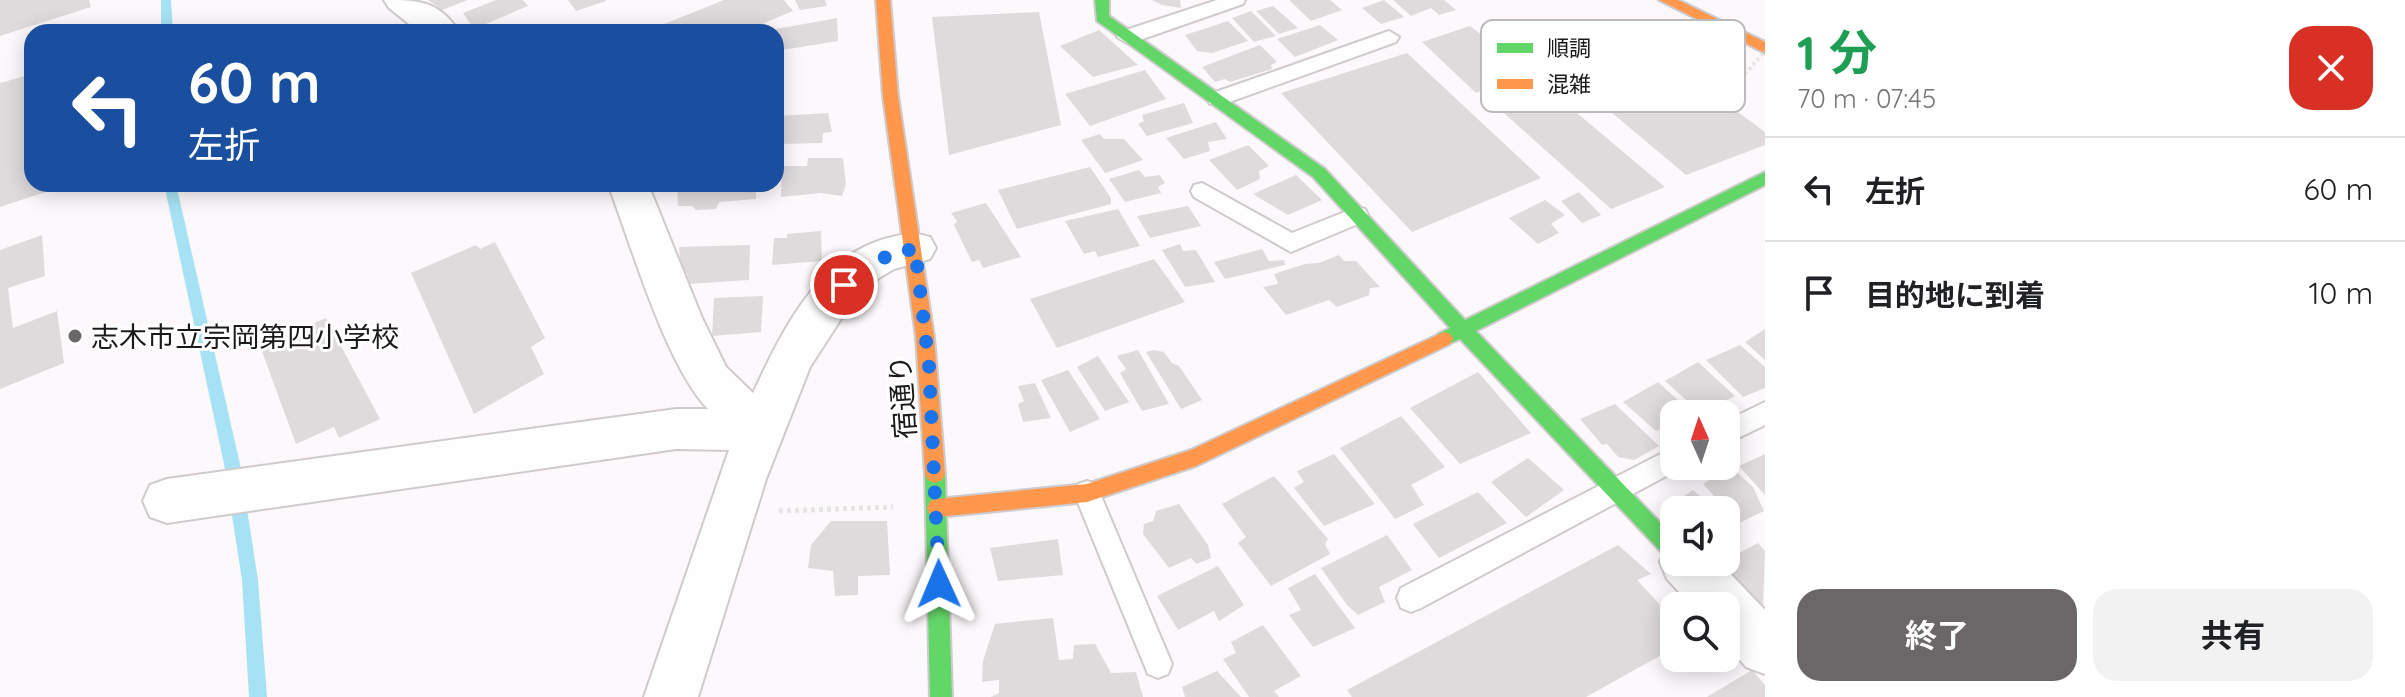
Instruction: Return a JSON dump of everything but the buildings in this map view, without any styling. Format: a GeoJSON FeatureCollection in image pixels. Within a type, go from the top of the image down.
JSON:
{"type":"FeatureCollection","features":[{"type":"Feature","properties":{"kind":"main road","name":"宿通り"},"geometry":{"type":"LineString","coordinates":[[883,0],[885,64],[915,248],[929,366],[937,508],[941,697]]}},
{"type":"Feature","properties":{"kind":"main road"},"geometry":{"type":"LineString","coordinates":[[1102,0],[1102,18],[1319,173],[1660,537]]}},
{"type":"Feature","properties":{"kind":"main road"},"geometry":{"type":"LineString","coordinates":[[1666,0],[1706,20]]}},
{"type":"Feature","properties":{"kind":"main road"},"geometry":{"type":"LineString","coordinates":[[1745,40],[1765,50]]}},
{"type":"Feature","properties":{"kind":"main road"},"geometry":{"type":"LineString","coordinates":[[937,508],[1087,493],[1196,457],[1463,330],[1765,178]]}},
{"type":"Feature","properties":{"kind":"street"},"geometry":{"type":"LineString","coordinates":[[401,0],[432,24]]}},
{"type":"Feature","properties":{"kind":"street"},"geometry":{"type":"LineString","coordinates":[[631,192],[680,318],[710,381],[759,430]]}},
{"type":"Feature","properties":{"kind":"street"},"geometry":{"type":"LineString","coordinates":[[671,697],[759,430],[786,370],[823,309],[867,263],[915,248]]}},
{"type":"Feature","properties":{"kind":"street"},"geometry":{"type":"LineString","coordinates":[[167,501],[676,429],[759,430]]}},
{"type":"Feature","properties":{"kind":"street"},"geometry":{"type":"LineString","coordinates":[[1699,576],[1763,642]]}},
{"type":"Feature","properties":{"kind":"lane"},"geometry":{"type":"LineString","coordinates":[[1127,37],[1236,0]]}},
{"type":"Feature","properties":{"kind":"lane"},"geometry":{"type":"LineString","coordinates":[[1217,99],[1389,37]]}},
{"type":"Feature","properties":{"kind":"lane"},"geometry":{"type":"LineString","coordinates":[[1202,191],[1291,243],[1357,215]]}},
{"type":"Feature","properties":{"kind":"lane"},"geometry":{"type":"LineString","coordinates":[[1740,426],[1765,413]]}},
{"type":"Feature","properties":{"kind":"lane"},"geometry":{"type":"LineString","coordinates":[[1411,598],[1660,466]]}},
{"type":"Feature","properties":{"kind":"lane"},"geometry":{"type":"LineString","coordinates":[[1087,493],[1158,664]]}},
{"type":"Feature","properties":{"kind":"path"},"geometry":{"type":"LineString","coordinates":[[1745,74],[1765,50]]}},
{"type":"Feature","properties":{"kind":"waterway"},"geometry":{"type":"LineString","coordinates":[[166,0],[167,24]]}},
{"type":"Feature","properties":{"kind":"waterway"},"geometry":{"type":"LineString","coordinates":[[172,192],[232,464],[250,580],[258,697]]}},
{"type":"Feature","properties":{"kind":"traffic: fast"},"geometry":{"type":"LineString","coordinates":[[1102,0],[1102,18],[1319,173],[1463,330],[1660,536]]}},
{"type":"Feature","properties":{"kind":"traffic: fast"},"geometry":{"type":"LineString","coordinates":[[1444,339],[1765,178]]}},
{"type":"Feature","properties":{"kind":"traffic: fast"},"geometry":{"type":"LineString","coordinates":[[935,474],[941,697]]}},
{"type":"Feature","properties":{"kind":"traffic: slow"},"geometry":{"type":"LineString","coordinates":[[883,0],[890,96],[925,337],[935,474]]}},
{"type":"Feature","properties":{"kind":"traffic: slow"},"geometry":{"type":"LineString","coordinates":[[1666,0],[1707,20]]}},
{"type":"Feature","properties":{"kind":"traffic: slow"},"geometry":{"type":"LineString","coordinates":[[1745,38],[1765,48]]}},
{"type":"Feature","properties":{"kind":"traffic: slow"},"geometry":{"type":"LineString","coordinates":[[937,508],[1087,493],[1196,457],[1444,339]]}},
{"type":"Feature","properties":{"kind":"place","name":"志木市立宗岡第四小学校"},"geometry":{"type":"Point","coordinates":[75,336]}},
{"type":"Feature","properties":{"kind":"route"},"geometry":{"type":"LineString","coordinates":[[844,285],[867,263],[915,248],[929,366],[939,584]]}}]}
